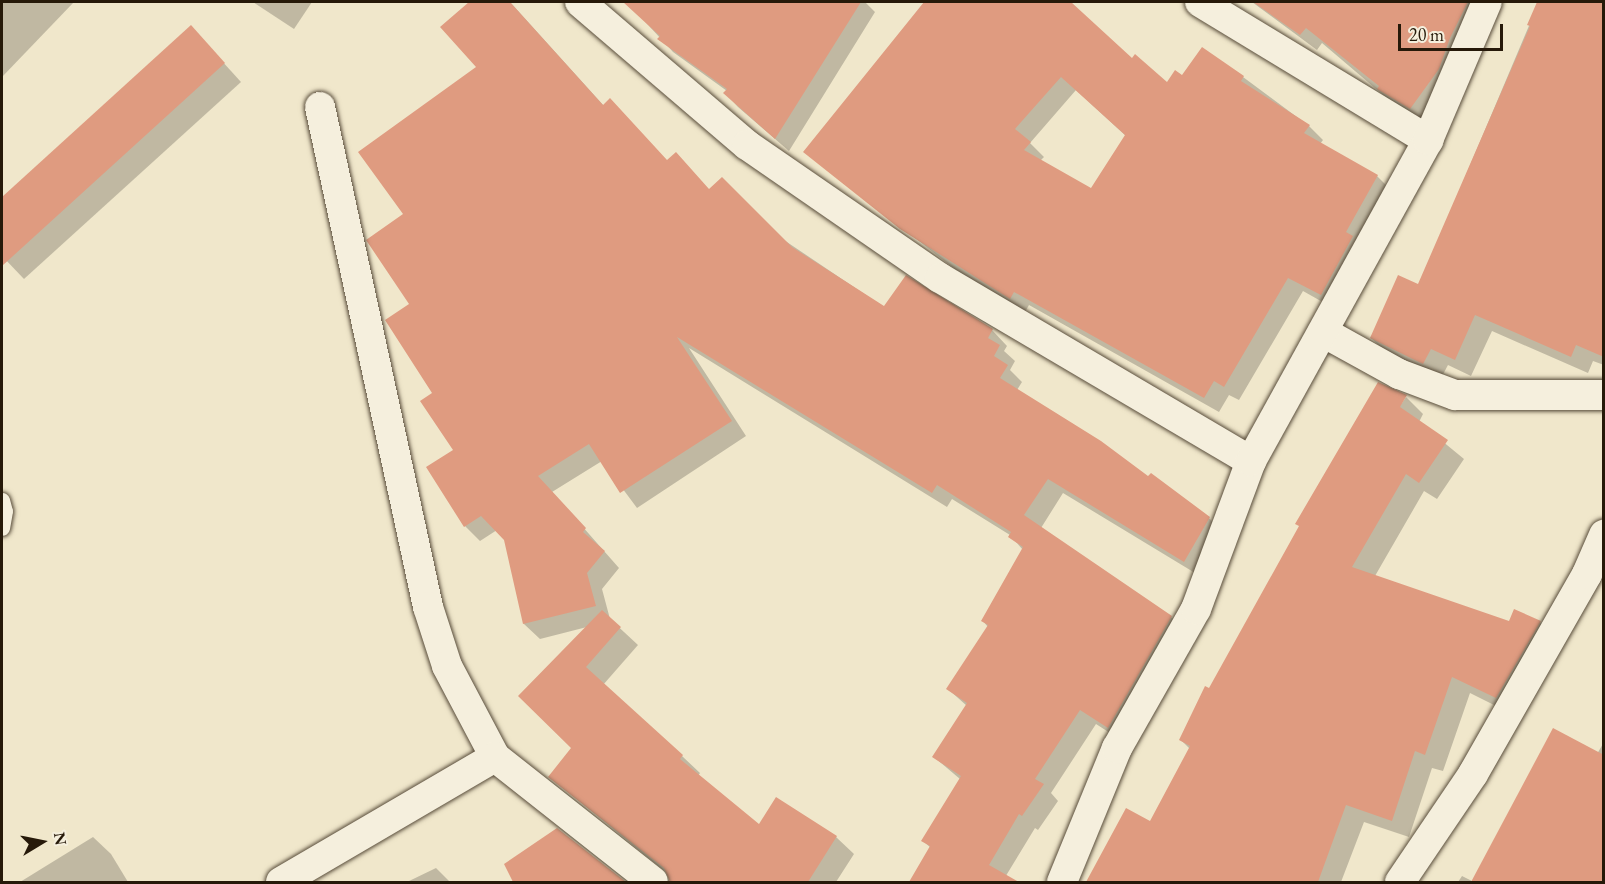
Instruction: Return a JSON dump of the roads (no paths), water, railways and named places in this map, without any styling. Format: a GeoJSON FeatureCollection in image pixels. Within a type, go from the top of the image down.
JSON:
{"type":"FeatureCollection","features":[{"type":"Feature","properties":{"kind":"street"},"geometry":{"type":"LineString","coordinates":[[580,2],[747,145],[940,278],[1251,461]]}},
{"type":"Feature","properties":{"kind":"street"},"geometry":{"type":"LineString","coordinates":[[1200,2],[1428,140]]}},
{"type":"Feature","properties":{"kind":"street"},"geometry":{"type":"LineString","coordinates":[[1062,882],[1117,748],[1197,609],[1251,461],[1428,140],[1487,2]]}},
{"type":"Feature","properties":{"kind":"street"},"geometry":{"type":"LineString","coordinates":[[320,107],[428,606],[447,666],[495,757],[653,882]]}},
{"type":"Feature","properties":{"kind":"street"},"geometry":{"type":"LineString","coordinates":[[1323,332],[1399,374],[1455,395],[1604,395]]}},
{"type":"Feature","properties":{"kind":"street"},"geometry":{"type":"LineString","coordinates":[[1400,882],[1473,774],[1587,574],[1604,535]]}},
{"type":"Feature","properties":{"kind":"street"},"geometry":{"type":"LineString","coordinates":[[281,882],[495,757]]}},
{"type":"Feature","properties":{"kind":"lane"},"geometry":{"type":"LineString","coordinates":[[2,500],[5,511],[2,528]]}}]}
